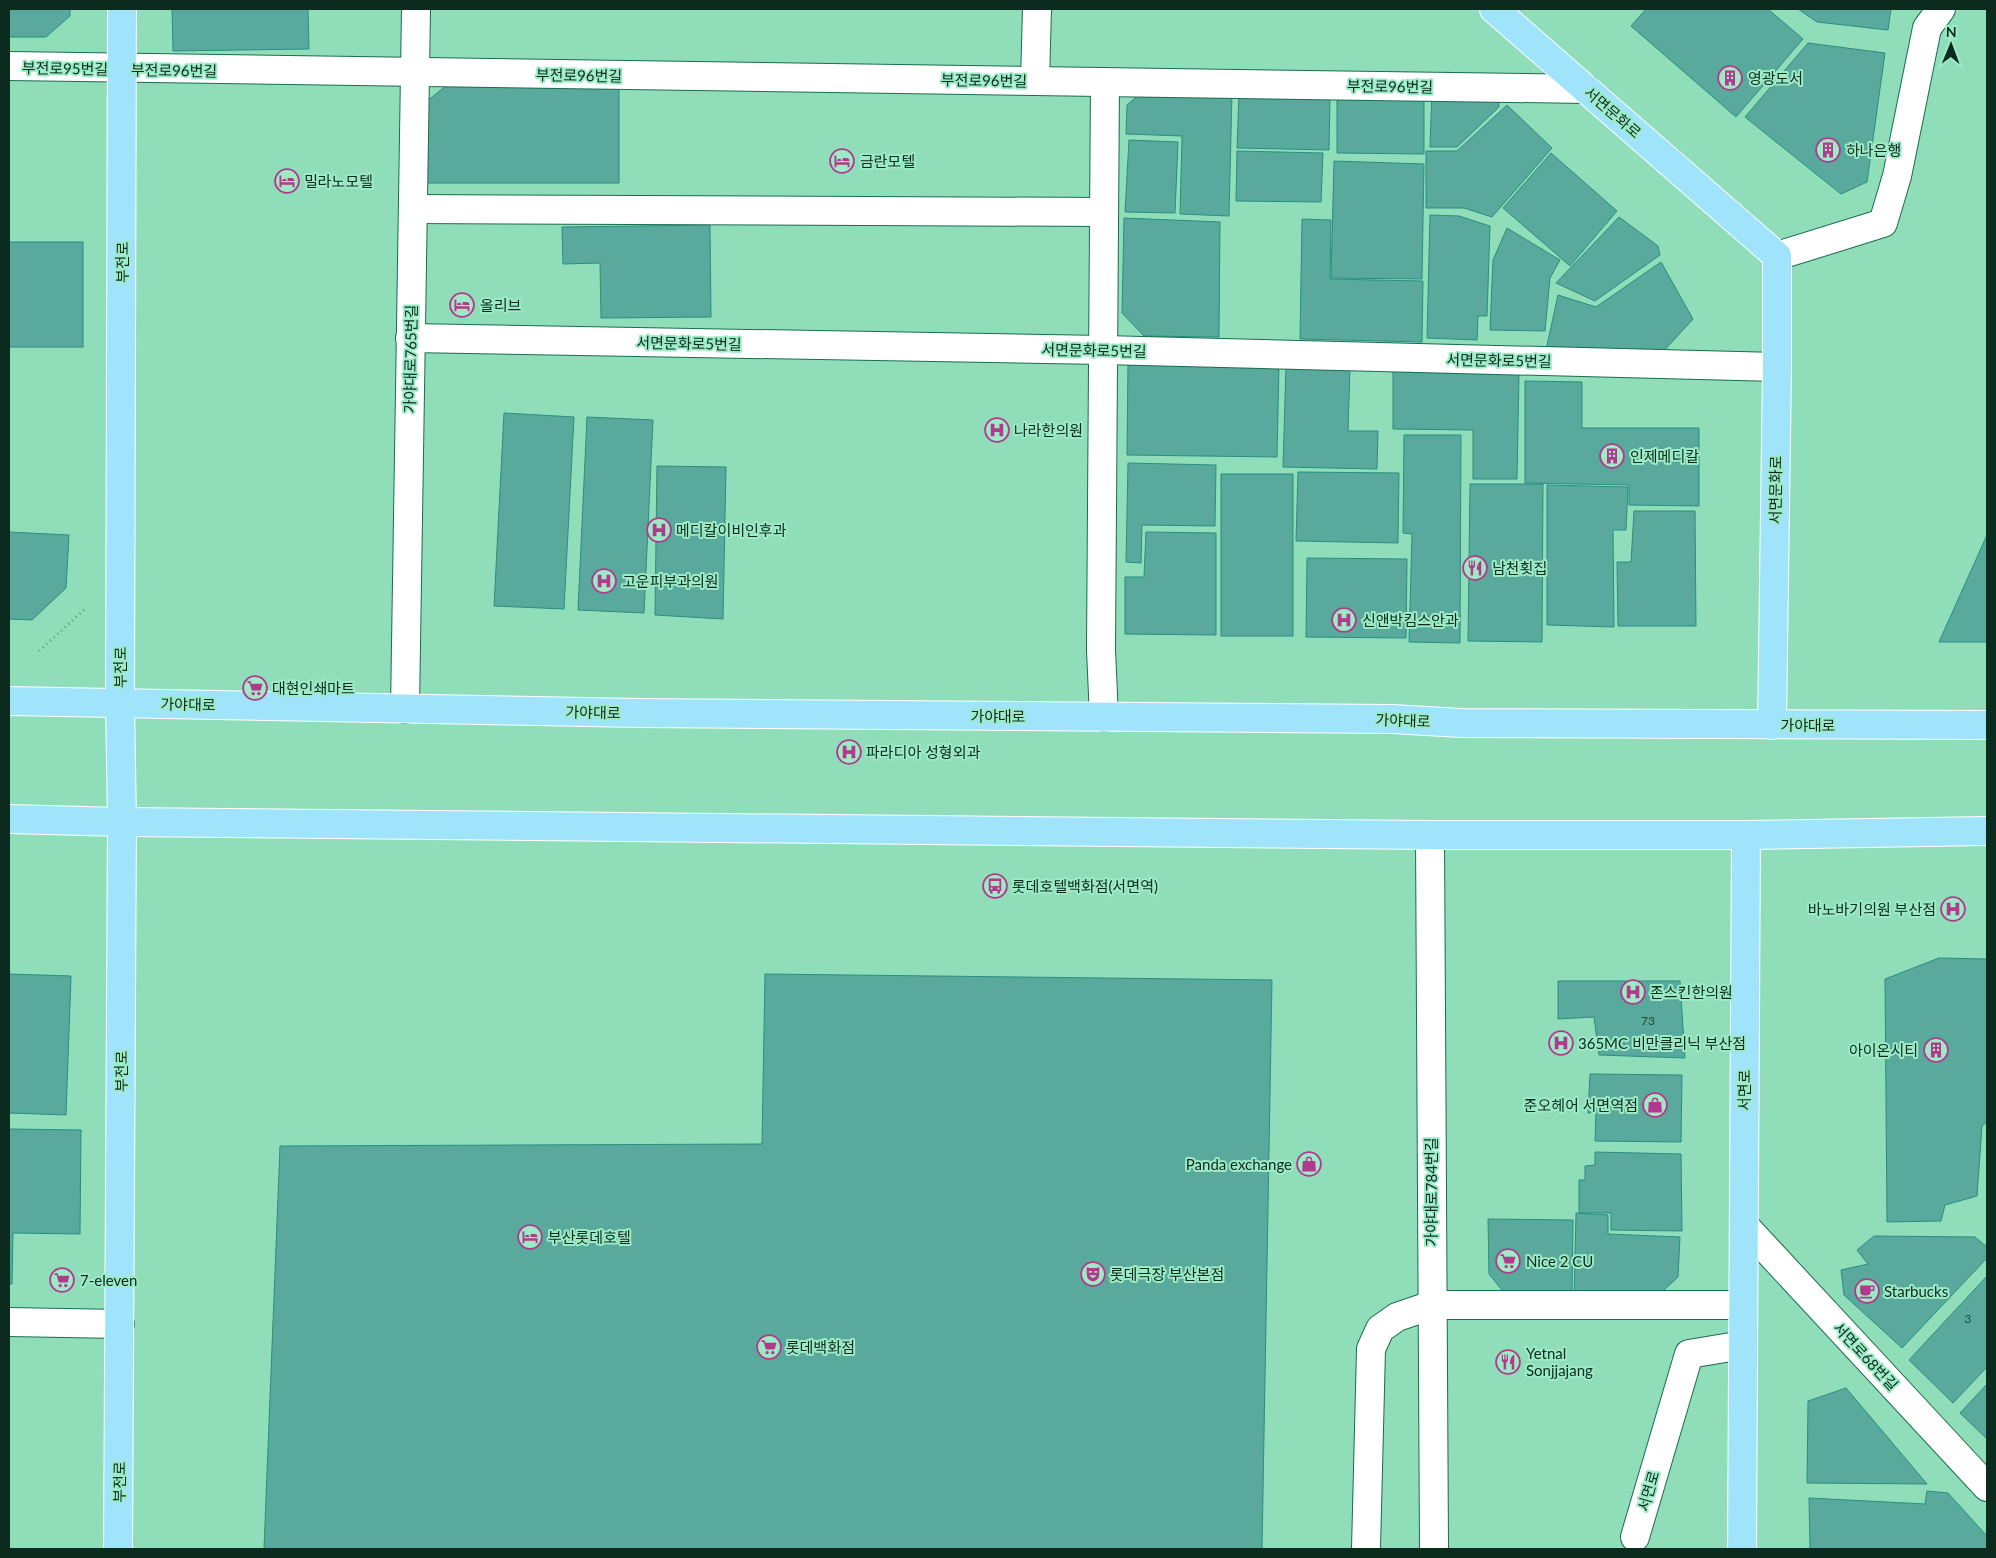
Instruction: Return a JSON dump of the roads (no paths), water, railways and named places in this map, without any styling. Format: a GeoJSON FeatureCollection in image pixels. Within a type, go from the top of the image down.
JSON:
{"type":"FeatureCollection","features":[{"type":"Feature","properties":{"kind":"main road","name":"부전로"},"geometry":{"type":"LineString","coordinates":[[118,1549],[122,822],[120,702],[122,9]]}},
{"type":"Feature","properties":{"kind":"main road","name":"서면문화로"},"geometry":{"type":"LineString","coordinates":[[1497,10],[1777,256],[1778,367],[1772,725]]}},
{"type":"Feature","properties":{"kind":"main road","name":"가야대로"},"geometry":{"type":"LineString","coordinates":[[9,701],[404,709],[1772,725],[1987,725]]}},
{"type":"Feature","properties":{"kind":"main road"},"geometry":{"type":"LineString","coordinates":[[9,819],[122,822],[1430,835],[1746,835],[1987,831]]}},
{"type":"Feature","properties":{"kind":"main road","name":"서면로"},"geometry":{"type":"LineString","coordinates":[[1742,1549],[1746,835]]}},
{"type":"Feature","properties":{"kind":"street","name":"가야대로765번길"},"geometry":{"type":"LineString","coordinates":[[404,709],[416,9]]}},
{"type":"Feature","properties":{"kind":"street","name":"부전로96번길"},"geometry":{"type":"LineString","coordinates":[[1035,81],[1037,9]]}},
{"type":"Feature","properties":{"kind":"street"},"geometry":{"type":"LineString","coordinates":[[1777,256],[1883,223],[1897,176],[1927,28],[1941,9]]}},
{"type":"Feature","properties":{"kind":"street","name":"부전로95번길"},"geometry":{"type":"LineString","coordinates":[[9,66],[122,69]]}},
{"type":"Feature","properties":{"kind":"street","name":"부전로96번길"},"geometry":{"type":"LineString","coordinates":[[122,69],[1586,88]]}},
{"type":"Feature","properties":{"kind":"street"},"geometry":{"type":"LineString","coordinates":[[1104,717],[1101,650],[1105,82]]}},
{"type":"Feature","properties":{"kind":"street"},"geometry":{"type":"LineString","coordinates":[[413,209],[1104,212]]}},
{"type":"Feature","properties":{"kind":"street","name":"서면문화로5번길"},"geometry":{"type":"LineString","coordinates":[[410,338],[1103,350],[1778,367]]}},
{"type":"Feature","properties":{"kind":"street","name":"가야대로784번길"},"geometry":{"type":"LineString","coordinates":[[1430,835],[1434,1549]]}},
{"type":"Feature","properties":{"kind":"street","name":"서면로68번길"},"geometry":{"type":"LineString","coordinates":[[1744,1225],[1987,1487]]}},
{"type":"Feature","properties":{"kind":"street"},"geometry":{"type":"LineString","coordinates":[[1366,1549],[1371,1349],[1380,1328],[1398,1317],[1432,1305],[1743,1306]]}},
{"type":"Feature","properties":{"kind":"street"},"geometry":{"type":"LineString","coordinates":[[9,1322],[120,1324]]}},
{"type":"Feature","properties":{"kind":"street","name":"서면로"},"geometry":{"type":"LineString","coordinates":[[1635,1536],[1689,1354],[1743,1345]]}},
{"type":"Feature","properties":{"kind":"place","name":"영광도서"},"geometry":{"type":"Point","coordinates":[1730,78]}},
{"type":"Feature","properties":{"kind":"place","name":"하나은행"},"geometry":{"type":"Point","coordinates":[1828,150]}},
{"type":"Feature","properties":{"kind":"place","name":"금란모텔"},"geometry":{"type":"Point","coordinates":[842,161]}},
{"type":"Feature","properties":{"kind":"place","name":"밀라노모텔"},"geometry":{"type":"Point","coordinates":[287,181]}},
{"type":"Feature","properties":{"kind":"place","name":"올리브"},"geometry":{"type":"Point","coordinates":[462,305]}},
{"type":"Feature","properties":{"kind":"place","name":"나라한의원"},"geometry":{"type":"Point","coordinates":[997,430]}},
{"type":"Feature","properties":{"kind":"place","name":"인제메디칼"},"geometry":{"type":"Point","coordinates":[1612,456]}},
{"type":"Feature","properties":{"kind":"place","name":"메디칼이비인후과"},"geometry":{"type":"Point","coordinates":[659,530]}},
{"type":"Feature","properties":{"kind":"place","name":"남천횟집"},"geometry":{"type":"Point","coordinates":[1475,568]}},
{"type":"Feature","properties":{"kind":"place","name":"고운피부과의원"},"geometry":{"type":"Point","coordinates":[604,581]}},
{"type":"Feature","properties":{"kind":"place","name":"신앤박킴스안과"},"geometry":{"type":"Point","coordinates":[1344,620]}},
{"type":"Feature","properties":{"kind":"place","name":"대현인쇄마트"},"geometry":{"type":"Point","coordinates":[255,688]}},
{"type":"Feature","properties":{"kind":"place","name":"파라디아 성형외과"},"geometry":{"type":"Point","coordinates":[849,752]}},
{"type":"Feature","properties":{"kind":"place","name":"롯데호텔백화점(서면역)"},"geometry":{"type":"Point","coordinates":[995,886]}},
{"type":"Feature","properties":{"kind":"place","name":"바노바기의원 부산점"},"geometry":{"type":"Point","coordinates":[1953,909]}},
{"type":"Feature","properties":{"kind":"place","name":"존스킨한의원"},"geometry":{"type":"Point","coordinates":[1633,992]}},
{"type":"Feature","properties":{"kind":"place","name":"365MC 비만클리닉 부산점"},"geometry":{"type":"Point","coordinates":[1561,1043]}},
{"type":"Feature","properties":{"kind":"place","name":"아이온시티"},"geometry":{"type":"Point","coordinates":[1936,1050]}},
{"type":"Feature","properties":{"kind":"place","name":"준오헤어 서면역점"},"geometry":{"type":"Point","coordinates":[1655,1105]}},
{"type":"Feature","properties":{"kind":"place","name":"Panda exchange"},"geometry":{"type":"Point","coordinates":[1309,1164]}},
{"type":"Feature","properties":{"kind":"place","name":"부산롯데호텔"},"geometry":{"type":"Point","coordinates":[530,1237]}},
{"type":"Feature","properties":{"kind":"place","name":"Nice 2 CU"},"geometry":{"type":"Point","coordinates":[1508,1261]}},
{"type":"Feature","properties":{"kind":"place","name":"롯데극장 부산본점"},"geometry":{"type":"Point","coordinates":[1093,1274]}},
{"type":"Feature","properties":{"kind":"place","name":"7-eleven"},"geometry":{"type":"Point","coordinates":[62,1280]}},
{"type":"Feature","properties":{"kind":"place","name":"Starbucks"},"geometry":{"type":"Point","coordinates":[1867,1291]}},
{"type":"Feature","properties":{"kind":"place","name":"롯데백화점"},"geometry":{"type":"Point","coordinates":[769,1347]}},
{"type":"Feature","properties":{"kind":"place","name":"Yetnal Sonjjajang"},"geometry":{"type":"Point","coordinates":[1508,1362]}}]}
